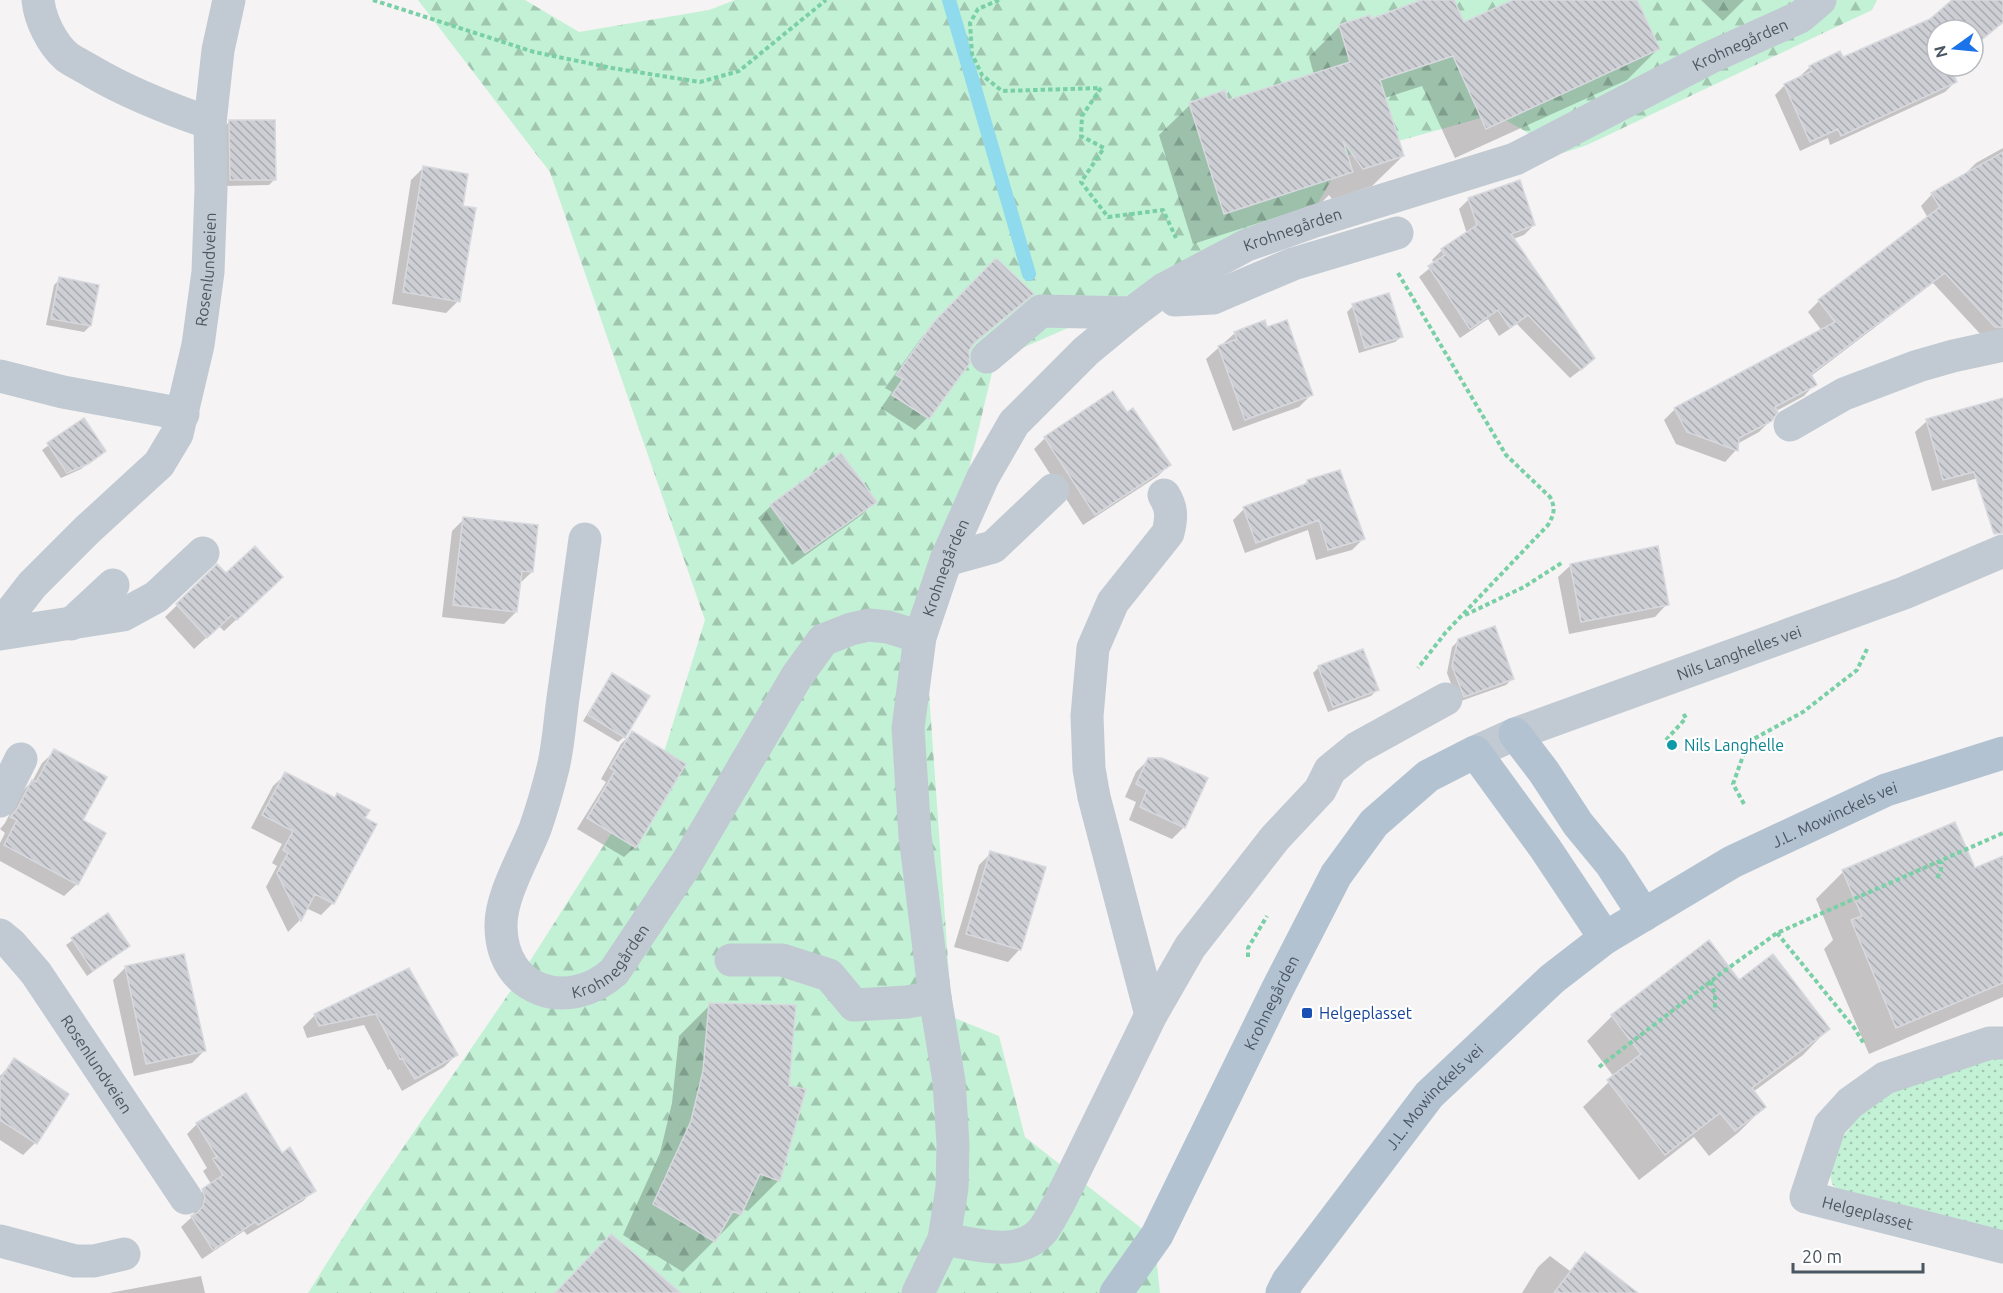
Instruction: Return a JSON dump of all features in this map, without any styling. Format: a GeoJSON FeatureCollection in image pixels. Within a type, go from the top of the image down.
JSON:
{"type":"FeatureCollection","features":[{"type":"Feature","properties":{"kind":"main road"},"geometry":{"type":"LineString","coordinates":[[1515,734],[1544,772],[1578,824],[1611,864],[1644,915]]}},
{"type":"Feature","properties":{"kind":"main road"},"geometry":{"type":"LineString","coordinates":[[1475,752],[1545,848],[1605,938]]}},
{"type":"Feature","properties":{"kind":"main road","name":"Krohnegården"},"geometry":{"type":"LineString","coordinates":[[1116,1293],[1157,1235],[1277,990],[1336,876],[1374,823],[1428,776],[1475,752]]}},
{"type":"Feature","properties":{"kind":"main road","name":"J.L. Mowinckels vei"},"geometry":{"type":"LineString","coordinates":[[1291,1289],[1429,1095],[1552,979],[1605,938],[1732,862],[1886,790],[2003,753]]}},
{"type":"Feature","properties":{"kind":"street"},"geometry":{"type":"LineString","coordinates":[[38,0],[39,9],[50,35],[66,56],[112,83],[210,123]]}},
{"type":"Feature","properties":{"kind":"street","name":"Rosenlundveien"},"geometry":{"type":"LineString","coordinates":[[0,626],[32,585],[87,530],[159,464],[177,434],[198,345],[208,272],[212,189],[210,123],[218,50],[230,0]]}},
{"type":"Feature","properties":{"kind":"street","name":"Krohnegården"},"geometry":{"type":"LineString","coordinates":[[918,1293],[944,1239],[952,1188],[953,1144],[950,1081],[935,998],[915,836],[908,728],[920,638],[946,560],[983,477],[1014,423],[1086,351],[1132,313],[1164,289],[1247,245],[1315,221],[1515,159],[1709,58],[1800,17],[1820,0]]}},
{"type":"Feature","properties":{"kind":"street"},"geometry":{"type":"LineString","coordinates":[[1164,289],[1175,300],[1213,298],[1293,264],[1388,236]]}},
{"type":"Feature","properties":{"kind":"street"},"geometry":{"type":"LineString","coordinates":[[987,357],[1041,311],[1132,313]]}},
{"type":"Feature","properties":{"kind":"street"},"geometry":{"type":"LineString","coordinates":[[1790,425],[1844,394],[1918,366],[2003,345]]}},
{"type":"Feature","properties":{"kind":"street"},"geometry":{"type":"LineString","coordinates":[[0,376],[63,392],[183,414]]}},
{"type":"Feature","properties":{"kind":"street"},"geometry":{"type":"LineString","coordinates":[[946,560],[993,547],[1053,490]]}},
{"type":"Feature","properties":{"kind":"street"},"geometry":{"type":"LineString","coordinates":[[1151,1015],[1094,796],[1089,769],[1087,716],[1093,648],[1113,603],[1168,533],[1172,518],[1171,505],[1164,495]]}},
{"type":"Feature","properties":{"kind":"street","name":"Krohnegården"},"geometry":{"type":"LineString","coordinates":[[585,538],[554,766],[536,826],[508,891],[501,925],[502,942],[511,965],[530,984],[546,992],[570,994],[585,991],[614,972],[688,861],[797,676],[823,640],[851,628],[869,625],[888,627],[920,638]]}},
{"type":"Feature","properties":{"kind":"street","name":"Nils Langhelles vei"},"geometry":{"type":"LineString","coordinates":[[1475,752],[1515,734],[1904,593],[2003,551]]}},
{"type":"Feature","properties":{"kind":"street"},"geometry":{"type":"LineString","coordinates":[[0,633],[123,615],[156,597],[203,553]]}},
{"type":"Feature","properties":{"kind":"street"},"geometry":{"type":"LineString","coordinates":[[71,624],[113,585]]}},
{"type":"Feature","properties":{"kind":"street"},"geometry":{"type":"LineString","coordinates":[[944,1239],[1011,1248],[1027,1244],[1043,1230],[1058,1205],[1151,1015],[1190,947],[1275,838],[1320,790],[1330,770],[1357,748],[1446,699]]}},
{"type":"Feature","properties":{"kind":"street"},"geometry":{"type":"LineString","coordinates":[[0,801],[21,759]]}},
{"type":"Feature","properties":{"kind":"street","name":"Rosenlundveien"},"geometry":{"type":"LineString","coordinates":[[0,935],[11,944],[36,974],[186,1198]]}},
{"type":"Feature","properties":{"kind":"street"},"geometry":{"type":"LineString","coordinates":[[731,960],[782,960],[829,975],[854,1005],[935,998]]}},
{"type":"Feature","properties":{"kind":"street","name":"Helgeplasset"},"geometry":{"type":"LineString","coordinates":[[2003,1042],[1990,1042],[1885,1078],[1850,1103],[1830,1125],[1806,1197],[2003,1247]]}},
{"type":"Feature","properties":{"kind":"street"},"geometry":{"type":"LineString","coordinates":[[0,1241],[75,1261],[94,1262],[124,1254]]}},
{"type":"Feature","properties":{"kind":"path"},"geometry":{"type":"LineString","coordinates":[[373,0],[534,52],[612,68],[700,82],[739,71],[826,0]]}},
{"type":"Feature","properties":{"kind":"path"},"geometry":{"type":"LineString","coordinates":[[999,0],[978,9],[970,23],[972,54],[982,75],[1002,91],[1101,88],[1082,116],[1082,136],[1104,148],[1081,182],[1108,217],[1163,210],[1178,242]]}},
{"type":"Feature","properties":{"kind":"path"},"geometry":{"type":"LineString","coordinates":[[1388,236],[1506,455],[1550,497],[1554,505],[1554,513],[1548,525],[1461,617],[1524,587],[1563,562]]}},
{"type":"Feature","properties":{"kind":"path"},"geometry":{"type":"LineString","coordinates":[[1744,804],[1733,784],[1748,741],[1803,712],[1857,670],[1870,644]]}},
{"type":"Feature","properties":{"kind":"path"},"geometry":{"type":"LineString","coordinates":[[1666,740],[1686,718],[1681,709]]}},
{"type":"Feature","properties":{"kind":"path"},"geometry":{"type":"LineString","coordinates":[[1599,1067],[1777,933],[1848,904],[2003,833]]}},
{"type":"Feature","properties":{"kind":"path"},"geometry":{"type":"LineString","coordinates":[[1937,878],[1941,871],[1941,861]]}},
{"type":"Feature","properties":{"kind":"path"},"geometry":{"type":"LineString","coordinates":[[1777,933],[1855,1029],[1885,1078]]}},
{"type":"Feature","properties":{"kind":"path"},"geometry":{"type":"LineString","coordinates":[[1711,981],[1715,995],[1715,1011]]}},
{"type":"Feature","properties":{"kind":"green space"},"geometry":{"type":"Polygon","coordinates":[[[418,0],[525,0],[579,32],[709,10],[735,0],[1877,0],[1872,10],[1587,145],[1563,153],[1495,114],[1345,156],[1306,224],[995,360],[926,650],[952,1017],[999,1036],[1025,1137],[1154,1238],[1160,1293],[308,1293],[359,1212],[516,983],[665,749],[705,620],[550,172],[418,0]]]}},
{"type":"Feature","properties":{"kind":"green space"},"geometry":{"type":"Polygon","coordinates":[[[2003,1056],[2003,1235],[1842,1193],[1832,1184],[1829,1169],[1837,1145],[1871,1100],[1905,1084],[2003,1056]]]}},
{"type":"Feature","properties":{"kind":"building"},"geometry":{"type":"Polygon","coordinates":[[[1421,0],[1454,0],[1464,22],[1513,0],[1637,0],[1660,49],[1486,129],[1453,56],[1380,80],[1404,156],[1363,169],[1343,141],[1353,172],[1224,214],[1189,103],[1225,90],[1228,100],[1350,62],[1339,25],[1370,15],[1371,19],[1421,0]]]}},
{"type":"Feature","properties":{"kind":"building"},"geometry":{"type":"Polygon","coordinates":[[[1952,0],[2003,0],[2003,22],[1985,37],[1985,18],[1931,18],[1952,0]]]}},
{"type":"Feature","properties":{"kind":"building"},"geometry":{"type":"Polygon","coordinates":[[[1925,21],[1925,78],[1955,78],[1957,82],[1841,136],[1838,129],[1810,142],[1784,84],[1812,71],[1809,66],[1840,51],[1843,57],[1925,21]]]}},
{"type":"Feature","properties":{"kind":"building"},"geometry":{"type":"Polygon","coordinates":[[[229,120],[275,120],[276,180],[230,180],[229,120]]]}},
{"type":"Feature","properties":{"kind":"building"},"geometry":{"type":"Polygon","coordinates":[[[2003,152],[2003,327],[1995,327],[1945,273],[1811,374],[1817,385],[1775,407],[1778,412],[1772,421],[1739,438],[1738,451],[1687,432],[1674,408],[1835,322],[1818,300],[1940,207],[1931,193],[2003,152]]]}},
{"type":"Feature","properties":{"kind":"building"},"geometry":{"type":"Polygon","coordinates":[[[423,166],[468,174],[463,206],[476,208],[460,302],[403,292],[423,166]]]}},
{"type":"Feature","properties":{"kind":"building"},"geometry":{"type":"Polygon","coordinates":[[[1520,180],[1535,225],[1511,234],[1595,358],[1581,370],[1528,315],[1510,328],[1498,310],[1470,329],[1428,266],[1445,255],[1441,249],[1477,225],[1468,198],[1520,180]]]}},
{"type":"Feature","properties":{"kind":"building"},"geometry":{"type":"Polygon","coordinates":[[[996,258],[1034,294],[974,343],[969,351],[970,363],[929,419],[892,395],[903,379],[896,375],[934,322],[996,258]]]}},
{"type":"Feature","properties":{"kind":"building"},"geometry":{"type":"Polygon","coordinates":[[[59,277],[99,285],[91,326],[51,319],[59,277]]]}},
{"type":"Feature","properties":{"kind":"building"},"geometry":{"type":"Polygon","coordinates":[[[1389,293],[1403,337],[1365,348],[1352,304],[1389,293]]]}},
{"type":"Feature","properties":{"kind":"building"},"geometry":{"type":"Polygon","coordinates":[[[1265,320],[1267,327],[1287,320],[1313,395],[1245,420],[1218,346],[1237,339],[1234,332],[1265,320]]]}},
{"type":"Feature","properties":{"kind":"building"},"geometry":{"type":"Polygon","coordinates":[[[1113,391],[1127,412],[1133,408],[1171,465],[1095,515],[1044,437],[1113,391]]]}},
{"type":"Feature","properties":{"kind":"building"},"geometry":{"type":"Polygon","coordinates":[[[2003,398],[2003,533],[1994,534],[1974,472],[1943,480],[1926,419],[2003,398]]]}},
{"type":"Feature","properties":{"kind":"building"},"geometry":{"type":"Polygon","coordinates":[[[84,418],[106,451],[88,464],[67,473],[47,443],[84,418]]]}},
{"type":"Feature","properties":{"kind":"building"},"geometry":{"type":"Polygon","coordinates":[[[841,453],[877,502],[805,553],[770,505],[841,453]]]}},
{"type":"Feature","properties":{"kind":"building"},"geometry":{"type":"Polygon","coordinates":[[[1340,470],[1365,539],[1328,550],[1319,520],[1256,543],[1243,507],[1308,483],[1307,480],[1340,470]]]}},
{"type":"Feature","properties":{"kind":"building"},"geometry":{"type":"Polygon","coordinates":[[[463,517],[538,525],[533,572],[522,571],[517,612],[453,605],[463,517]]]}},
{"type":"Feature","properties":{"kind":"building"},"geometry":{"type":"Polygon","coordinates":[[[255,546],[283,577],[237,620],[232,615],[207,638],[176,604],[217,564],[226,573],[255,546]]]}},
{"type":"Feature","properties":{"kind":"building"},"geometry":{"type":"Polygon","coordinates":[[[1658,546],[1669,605],[1581,622],[1570,564],[1658,546]]]}},
{"type":"Feature","properties":{"kind":"building"},"geometry":{"type":"Polygon","coordinates":[[[1495,626],[1514,679],[1464,697],[1452,666],[1458,639],[1495,626]]]}},
{"type":"Feature","properties":{"kind":"building"},"geometry":{"type":"Polygon","coordinates":[[[1363,649],[1379,690],[1333,707],[1318,666],[1363,649]]]}},
{"type":"Feature","properties":{"kind":"building"},"geometry":{"type":"Polygon","coordinates":[[[612,673],[650,696],[625,738],[588,715],[612,673]]]}},
{"type":"Feature","properties":{"kind":"building"},"geometry":{"type":"Polygon","coordinates":[[[632,731],[686,764],[636,848],[587,818],[615,771],[610,768],[632,731]]]}},
{"type":"Feature","properties":{"kind":"building"},"geometry":{"type":"Polygon","coordinates":[[[54,749],[107,777],[83,820],[106,833],[78,885],[4,845],[17,820],[10,817],[17,809],[32,780],[36,782],[54,749]]]}},
{"type":"Feature","properties":{"kind":"building"},"geometry":{"type":"Polygon","coordinates":[[[1148,758],[1162,758],[1208,778],[1185,828],[1140,807],[1147,790],[1136,784],[1148,758]]]}},
{"type":"Feature","properties":{"kind":"building"},"geometry":{"type":"Polygon","coordinates":[[[285,772],[335,798],[337,793],[370,810],[365,818],[377,824],[334,904],[315,894],[301,921],[277,873],[288,853],[283,850],[293,831],[262,815],[285,772]]]}},
{"type":"Feature","properties":{"kind":"building"},"geometry":{"type":"Polygon","coordinates":[[[1955,822],[1975,868],[2003,856],[2003,983],[1896,1028],[1851,920],[1862,916],[1842,870],[1955,822]]]}},
{"type":"Feature","properties":{"kind":"building"},"geometry":{"type":"Polygon","coordinates":[[[990,851],[1046,867],[1021,950],[966,934],[990,851]]]}},
{"type":"Feature","properties":{"kind":"building"},"geometry":{"type":"Polygon","coordinates":[[[108,913],[130,946],[93,971],[71,938],[108,913]]]}},
{"type":"Feature","properties":{"kind":"building"},"geometry":{"type":"Polygon","coordinates":[[[1709,940],[1739,980],[1773,954],[1830,1029],[1752,1088],[1766,1107],[1735,1131],[1720,1113],[1665,1155],[1607,1080],[1641,1054],[1611,1015],[1709,940]]]}},
{"type":"Feature","properties":{"kind":"building"},"geometry":{"type":"Polygon","coordinates":[[[184,954],[206,1051],[146,1064],[125,966],[184,954]]]}},
{"type":"Feature","properties":{"kind":"building"},"geometry":{"type":"Polygon","coordinates":[[[409,968],[458,1055],[415,1079],[402,1058],[400,1059],[376,1014],[319,1026],[314,1014],[409,968]]]}},
{"type":"Feature","properties":{"kind":"building"},"geometry":{"type":"Polygon","coordinates":[[[709,1003],[796,1005],[789,1086],[806,1089],[780,1181],[760,1174],[741,1215],[733,1211],[715,1242],[653,1204],[691,1121],[703,1071],[709,1003]]]}},
{"type":"Feature","properties":{"kind":"building"},"geometry":{"type":"Polygon","coordinates":[[[14,1058],[69,1094],[37,1144],[0,1120],[0,1080],[14,1058]]]}},
{"type":"Feature","properties":{"kind":"building"},"geometry":{"type":"Polygon","coordinates":[[[246,1093],[282,1153],[290,1147],[316,1191],[258,1225],[255,1222],[213,1250],[191,1216],[203,1206],[205,1197],[202,1189],[223,1175],[213,1159],[217,1157],[196,1123],[246,1093]]]}},
{"type":"Feature","properties":{"kind":"building"},"geometry":{"type":"Polygon","coordinates":[[[611,1234],[641,1259],[681,1293],[555,1293],[611,1234]]]}},
{"type":"Feature","properties":{"kind":"building"},"geometry":{"type":"Polygon","coordinates":[[[1585,1252],[1638,1293],[1554,1293],[1585,1252]]]}},
{"type":"Feature","properties":{"kind":"waterway"},"geometry":{"type":"LineString","coordinates":[[949,0],[1029,274]]}},
{"type":"Feature","properties":{"kind":"place","name":"Nils Langhelle"},"geometry":{"type":"Point","coordinates":[1672,745]}},
{"type":"Feature","properties":{"kind":"place","name":"Helgeplasset"},"geometry":{"type":"Point","coordinates":[1307,1013]}}]}
